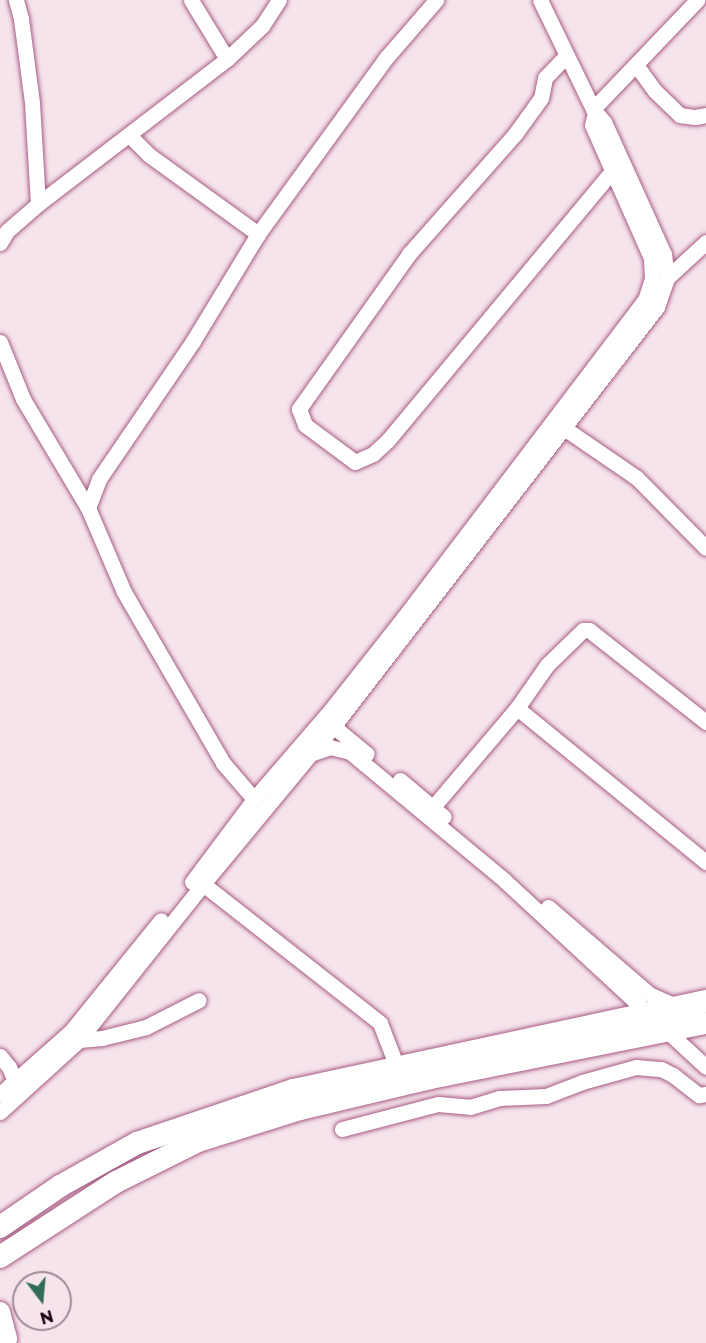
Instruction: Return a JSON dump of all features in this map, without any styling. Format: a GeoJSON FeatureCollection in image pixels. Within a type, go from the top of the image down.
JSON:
{"type":"FeatureCollection","features":[{"type":"Feature","properties":{"kind":"highway"},"geometry":{"type":"LineString","coordinates":[[0,1237],[88,1179],[294,1090],[706,1001]]}},
{"type":"Feature","properties":{"kind":"highway"},"geometry":{"type":"LineString","coordinates":[[0,1227],[60,1186],[138,1143],[193,1135],[420,1081],[706,1023]]}},
{"type":"Feature","properties":{"kind":"highway"},"geometry":{"type":"LineString","coordinates":[[0,1257],[193,1135]]}},
{"type":"Feature","properties":{"kind":"highway"},"geometry":{"type":"LineString","coordinates":[[0,1272],[41,1239],[190,1152],[193,1135]]}},
{"type":"Feature","properties":{"kind":"main road"},"geometry":{"type":"LineString","coordinates":[[0,1312],[5,1339]]}},
{"type":"Feature","properties":{"kind":"street"},"geometry":{"type":"LineString","coordinates":[[16,0],[21,19],[32,104],[38,204]]}},
{"type":"Feature","properties":{"kind":"street"},"geometry":{"type":"LineString","coordinates":[[191,0],[227,59]]}},
{"type":"Feature","properties":{"kind":"street"},"geometry":{"type":"LineString","coordinates":[[0,243],[7,231],[38,204],[227,59],[262,26],[279,0]]}},
{"type":"Feature","properties":{"kind":"street"},"geometry":{"type":"LineString","coordinates":[[88,508],[99,479],[193,341],[258,234],[386,58],[436,0]]}},
{"type":"Feature","properties":{"kind":"street"},"geometry":{"type":"LineString","coordinates":[[0,1094],[72,1030],[195,878],[254,798],[328,722],[564,428],[657,307],[667,279],[664,254],[604,122],[594,111],[540,0]]}},
{"type":"Feature","properties":{"kind":"street"},"geometry":{"type":"LineString","coordinates":[[0,1112],[79,1040],[203,884],[313,753],[328,722],[404,617],[645,300],[652,279],[651,258],[592,125],[594,111],[697,0]]}},
{"type":"Feature","properties":{"kind":"street"},"geometry":{"type":"LineString","coordinates":[[566,56],[545,78],[541,98],[515,134],[409,254],[299,409],[305,425],[355,462],[373,454],[388,440],[612,171]]}},
{"type":"Feature","properties":{"kind":"street"},"geometry":{"type":"LineString","coordinates":[[636,65],[655,91],[680,115],[695,117],[706,115]]}},
{"type":"Feature","properties":{"kind":"street"},"geometry":{"type":"LineString","coordinates":[[129,135],[149,155],[258,234]]}},
{"type":"Feature","properties":{"kind":"street"},"geometry":{"type":"LineString","coordinates":[[667,279],[706,242]]}},
{"type":"Feature","properties":{"kind":"street"},"geometry":{"type":"LineString","coordinates":[[0,342],[23,399],[88,508],[124,591],[141,622],[223,763],[254,798]]}},
{"type":"Feature","properties":{"kind":"street"},"geometry":{"type":"LineString","coordinates":[[564,428],[637,478],[702,540]]}},
{"type":"Feature","properties":{"kind":"street"},"geometry":{"type":"LineString","coordinates":[[73,484],[99,479]]}},
{"type":"Feature","properties":{"kind":"street"},"geometry":{"type":"LineString","coordinates":[[432,807],[517,708],[547,665],[578,632],[589,630],[706,722]]}},
{"type":"Feature","properties":{"kind":"street"},"geometry":{"type":"LineString","coordinates":[[517,708],[706,862]]}},
{"type":"Feature","properties":{"kind":"street"},"geometry":{"type":"LineString","coordinates":[[328,722],[432,807],[649,994],[678,1007]]}},
{"type":"Feature","properties":{"kind":"street"},"geometry":{"type":"LineString","coordinates":[[313,753],[330,747],[350,752],[504,880],[669,1030],[706,1067]]}},
{"type":"Feature","properties":{"kind":"street"},"geometry":{"type":"LineString","coordinates":[[203,884],[380,1023],[397,1067]]}},
{"type":"Feature","properties":{"kind":"street"},"geometry":{"type":"LineString","coordinates":[[79,1040],[102,1038],[146,1027],[199,1000]]}},
{"type":"Feature","properties":{"kind":"street"},"geometry":{"type":"LineString","coordinates":[[0,1056],[9,1066],[15,1081]]}},
{"type":"Feature","properties":{"kind":"street"},"geometry":{"type":"LineString","coordinates":[[342,1129],[438,1104],[470,1107],[500,1098],[546,1096],[582,1082],[636,1067],[661,1069],[673,1075],[699,1095],[706,1094]]}}]}
